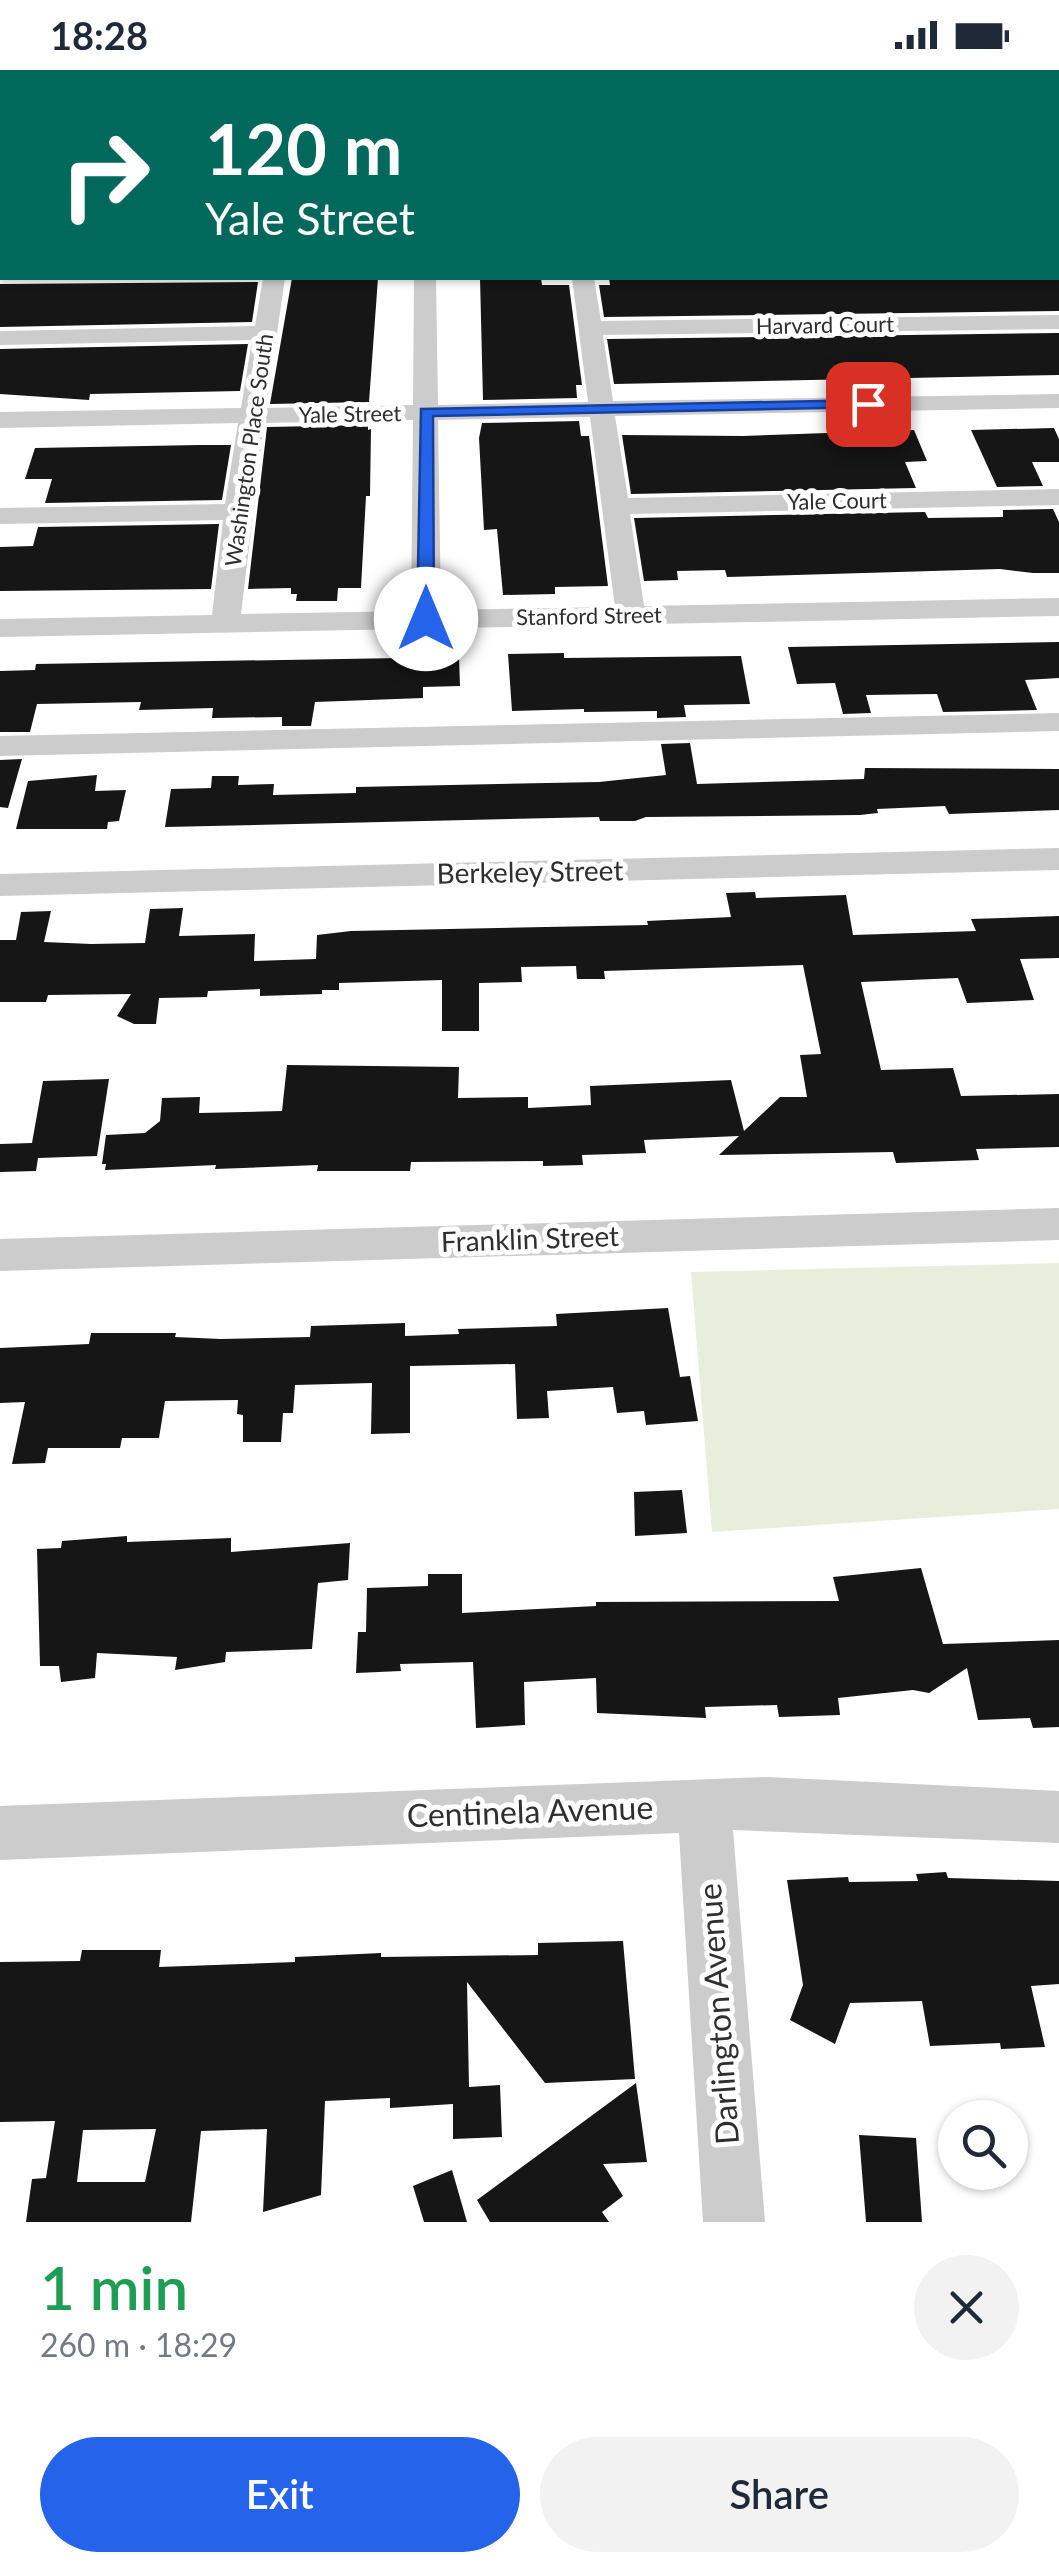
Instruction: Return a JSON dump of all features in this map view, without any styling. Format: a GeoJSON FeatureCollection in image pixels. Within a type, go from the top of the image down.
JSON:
{"type":"FeatureCollection","features":[{"type":"Feature","properties":{"kind":"street","name":"Washington Place South"},"geometry":{"type":"LineString","coordinates":[[226,622],[237,512],[274,280]]}},
{"type":"Feature","properties":{"kind":"street"},"geometry":{"type":"LineString","coordinates":[[425,280],[426,619]]}},
{"type":"Feature","properties":{"kind":"street"},"geometry":{"type":"LineString","coordinates":[[583,280],[631,616]]}},
{"type":"Feature","properties":{"kind":"street","name":"Harvard Court"},"geometry":{"type":"LineString","coordinates":[[590,328],[1059,322]]}},
{"type":"Feature","properties":{"kind":"street"},"geometry":{"type":"LineString","coordinates":[[0,338],[266,333]]}},
{"type":"Feature","properties":{"kind":"street","name":"Yale Street"},"geometry":{"type":"LineString","coordinates":[[0,420],[1059,401]]}},
{"type":"Feature","properties":{"kind":"street","name":"Yale Court"},"geometry":{"type":"LineString","coordinates":[[615,506],[1059,497]]}},
{"type":"Feature","properties":{"kind":"street"},"geometry":{"type":"LineString","coordinates":[[0,516],[237,512]]}},
{"type":"Feature","properties":{"kind":"street","name":"Stanford Street"},"geometry":{"type":"LineString","coordinates":[[0,628],[1059,606]]}},
{"type":"Feature","properties":{"kind":"street"},"geometry":{"type":"LineString","coordinates":[[0,746],[1059,722]]}},
{"type":"Feature","properties":{"kind":"street","name":"Berkeley Street"},"geometry":{"type":"LineString","coordinates":[[0,885],[1059,859]]}},
{"type":"Feature","properties":{"kind":"street","name":"Franklin Street"},"geometry":{"type":"LineString","coordinates":[[0,1255],[1059,1224]]}},
{"type":"Feature","properties":{"kind":"street","name":"Centinela Avenue"},"geometry":{"type":"LineString","coordinates":[[0,1833],[704,1805],[1059,1816]]}},
{"type":"Feature","properties":{"kind":"street","name":"Darlington Avenue"},"geometry":{"type":"LineString","coordinates":[[704,1805],[734,2222]]}},
{"type":"Feature","properties":{"kind":"green space"},"geometry":{"type":"Polygon","coordinates":[[[1059,1263],[1059,1509],[712,1532],[691,1272],[1059,1263]]]}},
{"type":"Feature","properties":{"kind":"building"},"geometry":{"type":"Polygon","coordinates":[[[292,280],[378,280],[369,402],[270,404],[292,280]]]}},
{"type":"Feature","properties":{"kind":"building"},"geometry":{"type":"Polygon","coordinates":[[[480,280],[541,280],[542,285],[569,285],[582,385],[576,385],[577,398],[483,400],[480,280]]]}},
{"type":"Feature","properties":{"kind":"building"},"geometry":{"type":"Polygon","coordinates":[[[609,280],[1059,280],[1059,311],[604,317],[599,285],[610,285],[609,280]]]}},
{"type":"Feature","properties":{"kind":"building"},"geometry":{"type":"Polygon","coordinates":[[[258,282],[252,322],[0,327],[0,284],[258,282]]]}},
{"type":"Feature","properties":{"kind":"building"},"geometry":{"type":"Polygon","coordinates":[[[1059,333],[1059,375],[614,384],[607,339],[1059,333]]]}},
{"type":"Feature","properties":{"kind":"building"},"geometry":{"type":"Polygon","coordinates":[[[248,344],[240,391],[90,394],[89,400],[0,394],[0,349],[248,344]]]}},
{"type":"Feature","properties":{"kind":"building"},"geometry":{"type":"Polygon","coordinates":[[[579,421],[581,436],[589,436],[608,586],[555,587],[555,594],[503,595],[497,529],[484,530],[479,438],[482,423],[579,421]]]}},
{"type":"Feature","properties":{"kind":"building"},"geometry":{"type":"Polygon","coordinates":[[[368,425],[370,496],[366,496],[361,588],[338,588],[337,601],[296,601],[297,594],[291,594],[291,588],[248,589],[267,427],[368,425]]]}},
{"type":"Feature","properties":{"kind":"building"},"geometry":{"type":"Polygon","coordinates":[[[1054,428],[1059,439],[1059,462],[1032,462],[1043,486],[997,487],[971,430],[1054,428]]]}},
{"type":"Feature","properties":{"kind":"building"},"geometry":{"type":"Polygon","coordinates":[[[914,430],[927,461],[905,462],[916,488],[631,494],[622,435],[743,436],[914,430]]]}},
{"type":"Feature","properties":{"kind":"building"},"geometry":{"type":"Polygon","coordinates":[[[231,445],[222,500],[45,503],[52,479],[25,479],[35,448],[231,445]]]}},
{"type":"Feature","properties":{"kind":"building"},"geometry":{"type":"Polygon","coordinates":[[[1053,509],[1059,522],[1059,573],[1000,569],[727,577],[725,570],[677,571],[678,580],[644,581],[634,518],[925,512],[928,518],[1003,517],[1003,510],[1053,509]]]}},
{"type":"Feature","properties":{"kind":"building"},"geometry":{"type":"Polygon","coordinates":[[[219,524],[211,589],[0,591],[0,547],[33,546],[38,527],[219,524]]]}},
{"type":"Feature","properties":{"kind":"building"},"geometry":{"type":"Polygon","coordinates":[[[1059,642],[1059,678],[1025,680],[1037,710],[943,712],[937,694],[866,695],[871,713],[843,714],[835,683],[797,684],[788,647],[1059,642]]]}},
{"type":"Feature","properties":{"kind":"building"},"geometry":{"type":"Polygon","coordinates":[[[564,653],[564,658],[741,656],[750,704],[684,705],[686,717],[657,718],[657,711],[512,711],[508,654],[564,653]]]}},
{"type":"Feature","properties":{"kind":"building"},"geometry":{"type":"Polygon","coordinates":[[[459,657],[460,686],[423,687],[423,698],[315,702],[311,726],[282,726],[282,717],[212,718],[213,708],[139,710],[141,702],[37,704],[30,732],[0,732],[0,671],[35,670],[36,664],[459,657]]]}},
{"type":"Feature","properties":{"kind":"building"},"geometry":{"type":"Polygon","coordinates":[[[690,743],[697,784],[864,779],[865,768],[1059,769],[1059,810],[949,814],[945,806],[877,809],[878,813],[860,815],[165,827],[171,789],[211,788],[212,776],[239,776],[238,785],[274,784],[273,795],[356,793],[356,787],[599,782],[666,775],[661,744],[690,743]]]}},
{"type":"Feature","properties":{"kind":"building"},"geometry":{"type":"Polygon","coordinates":[[[22,759],[8,808],[0,807],[0,760],[22,759]]]}},
{"type":"Feature","properties":{"kind":"building"},"geometry":{"type":"Polygon","coordinates":[[[97,775],[95,791],[126,790],[119,821],[108,822],[107,829],[16,829],[28,781],[97,775]]]}},
{"type":"Feature","properties":{"kind":"building"},"geometry":{"type":"Polygon","coordinates":[[[755,892],[756,898],[846,895],[853,935],[976,931],[971,919],[1059,916],[1059,958],[1020,959],[1034,1000],[967,1003],[958,978],[861,982],[881,1070],[953,1068],[961,1096],[1059,1094],[1059,1147],[976,1149],[979,1160],[896,1163],[893,1152],[719,1155],[739,1136],[644,1140],[646,1153],[582,1155],[583,1165],[543,1166],[543,1161],[411,1162],[410,1171],[317,1171],[318,1165],[105,1170],[106,1164],[102,1164],[106,1135],[145,1133],[160,1121],[162,1098],[200,1097],[199,1113],[282,1111],[287,1065],[459,1067],[458,1098],[528,1097],[528,1108],[591,1105],[590,1086],[731,1080],[744,1131],[780,1097],[807,1097],[800,1055],[821,1054],[803,965],[604,971],[605,979],[577,979],[576,966],[521,967],[522,982],[479,983],[479,1031],[442,1031],[442,980],[339,983],[339,990],[322,990],[322,994],[260,996],[260,989],[208,991],[207,997],[159,998],[156,1024],[134,1024],[117,1016],[131,994],[48,995],[46,1002],[0,1002],[0,940],[16,940],[21,912],[51,911],[44,942],[145,943],[150,909],[183,908],[179,936],[255,934],[254,961],[316,959],[317,935],[351,931],[648,925],[647,921],[731,917],[726,893],[755,892]]]}},
{"type":"Feature","properties":{"kind":"building"},"geometry":{"type":"Polygon","coordinates":[[[109,1079],[97,1156],[38,1158],[36,1171],[0,1172],[0,1144],[32,1143],[43,1081],[109,1079]]]}},
{"type":"Feature","properties":{"kind":"building"},"geometry":{"type":"Polygon","coordinates":[[[668,1308],[680,1377],[690,1376],[698,1421],[646,1425],[644,1411],[617,1413],[613,1387],[547,1391],[549,1418],[517,1419],[515,1364],[410,1366],[410,1433],[371,1434],[372,1383],[295,1385],[293,1413],[283,1413],[281,1442],[243,1442],[243,1415],[237,1414],[238,1400],[165,1401],[159,1438],[122,1438],[120,1448],[48,1448],[45,1463],[12,1464],[25,1402],[0,1403],[0,1348],[89,1344],[91,1333],[176,1333],[175,1337],[221,1339],[310,1337],[311,1326],[405,1323],[405,1336],[459,1334],[458,1329],[557,1326],[556,1314],[668,1308]]]}},
{"type":"Feature","properties":{"kind":"building"},"geometry":{"type":"Polygon","coordinates":[[[682,1490],[687,1533],[635,1536],[634,1492],[682,1490]]]}},
{"type":"Feature","properties":{"kind":"building"},"geometry":{"type":"Polygon","coordinates":[[[127,1536],[127,1542],[231,1538],[231,1552],[350,1543],[348,1580],[318,1583],[312,1649],[226,1652],[225,1662],[175,1670],[177,1657],[97,1653],[95,1678],[61,1682],[59,1666],[40,1666],[37,1549],[61,1548],[62,1541],[127,1536]]]}},
{"type":"Feature","properties":{"kind":"building"},"geometry":{"type":"Polygon","coordinates":[[[921,1568],[943,1644],[1059,1640],[1059,1727],[1033,1728],[1030,1718],[978,1720],[967,1668],[929,1693],[913,1690],[838,1698],[840,1715],[779,1717],[777,1705],[705,1707],[706,1718],[597,1713],[596,1678],[524,1682],[525,1725],[476,1728],[473,1662],[400,1664],[401,1671],[356,1673],[358,1632],[366,1632],[367,1588],[428,1586],[428,1574],[462,1574],[462,1613],[596,1606],[596,1602],[839,1601],[833,1577],[921,1568]]]}},
{"type":"Feature","properties":{"kind":"building"},"geometry":{"type":"Polygon","coordinates":[[[946,1872],[948,1878],[1059,1881],[1059,1984],[1031,1986],[1045,2047],[1001,2049],[1000,2043],[930,2046],[922,2001],[850,2003],[835,2044],[790,2020],[803,1985],[787,1880],[848,1877],[849,1882],[918,1881],[916,1874],[946,1872]]]}},
{"type":"Feature","properties":{"kind":"building"},"geometry":{"type":"Polygon","coordinates":[[[623,1941],[635,2079],[545,2083],[467,1982],[469,2087],[500,2085],[502,2137],[453,2139],[453,2104],[390,2108],[390,2098],[325,2101],[321,2195],[263,2212],[267,2129],[201,2131],[191,2222],[26,2222],[32,2179],[46,2178],[55,2121],[0,2122],[0,1962],[80,1961],[82,1950],[161,1950],[159,1967],[295,1962],[295,1957],[381,1953],[381,1957],[538,1955],[538,1943],[623,1941]],[[156,2129],[83,2130],[77,2182],[145,2182],[156,2129]]]}},
{"type":"Feature","properties":{"kind":"building"},"geometry":{"type":"Polygon","coordinates":[[[636,2083],[647,2162],[603,2164],[623,2196],[602,2212],[609,2222],[490,2222],[477,2200],[636,2083]]]}},
{"type":"Feature","properties":{"kind":"building"},"geometry":{"type":"Polygon","coordinates":[[[859,2135],[916,2138],[922,2222],[866,2222],[859,2135]]]}},
{"type":"Feature","properties":{"kind":"building"},"geometry":{"type":"Polygon","coordinates":[[[452,2170],[467,2222],[424,2222],[413,2186],[452,2170]]]}},
{"type":"Feature","properties":{"kind":"route"},"geometry":{"type":"LineString","coordinates":[[426,619],[426,412],[868,404]]}}]}
